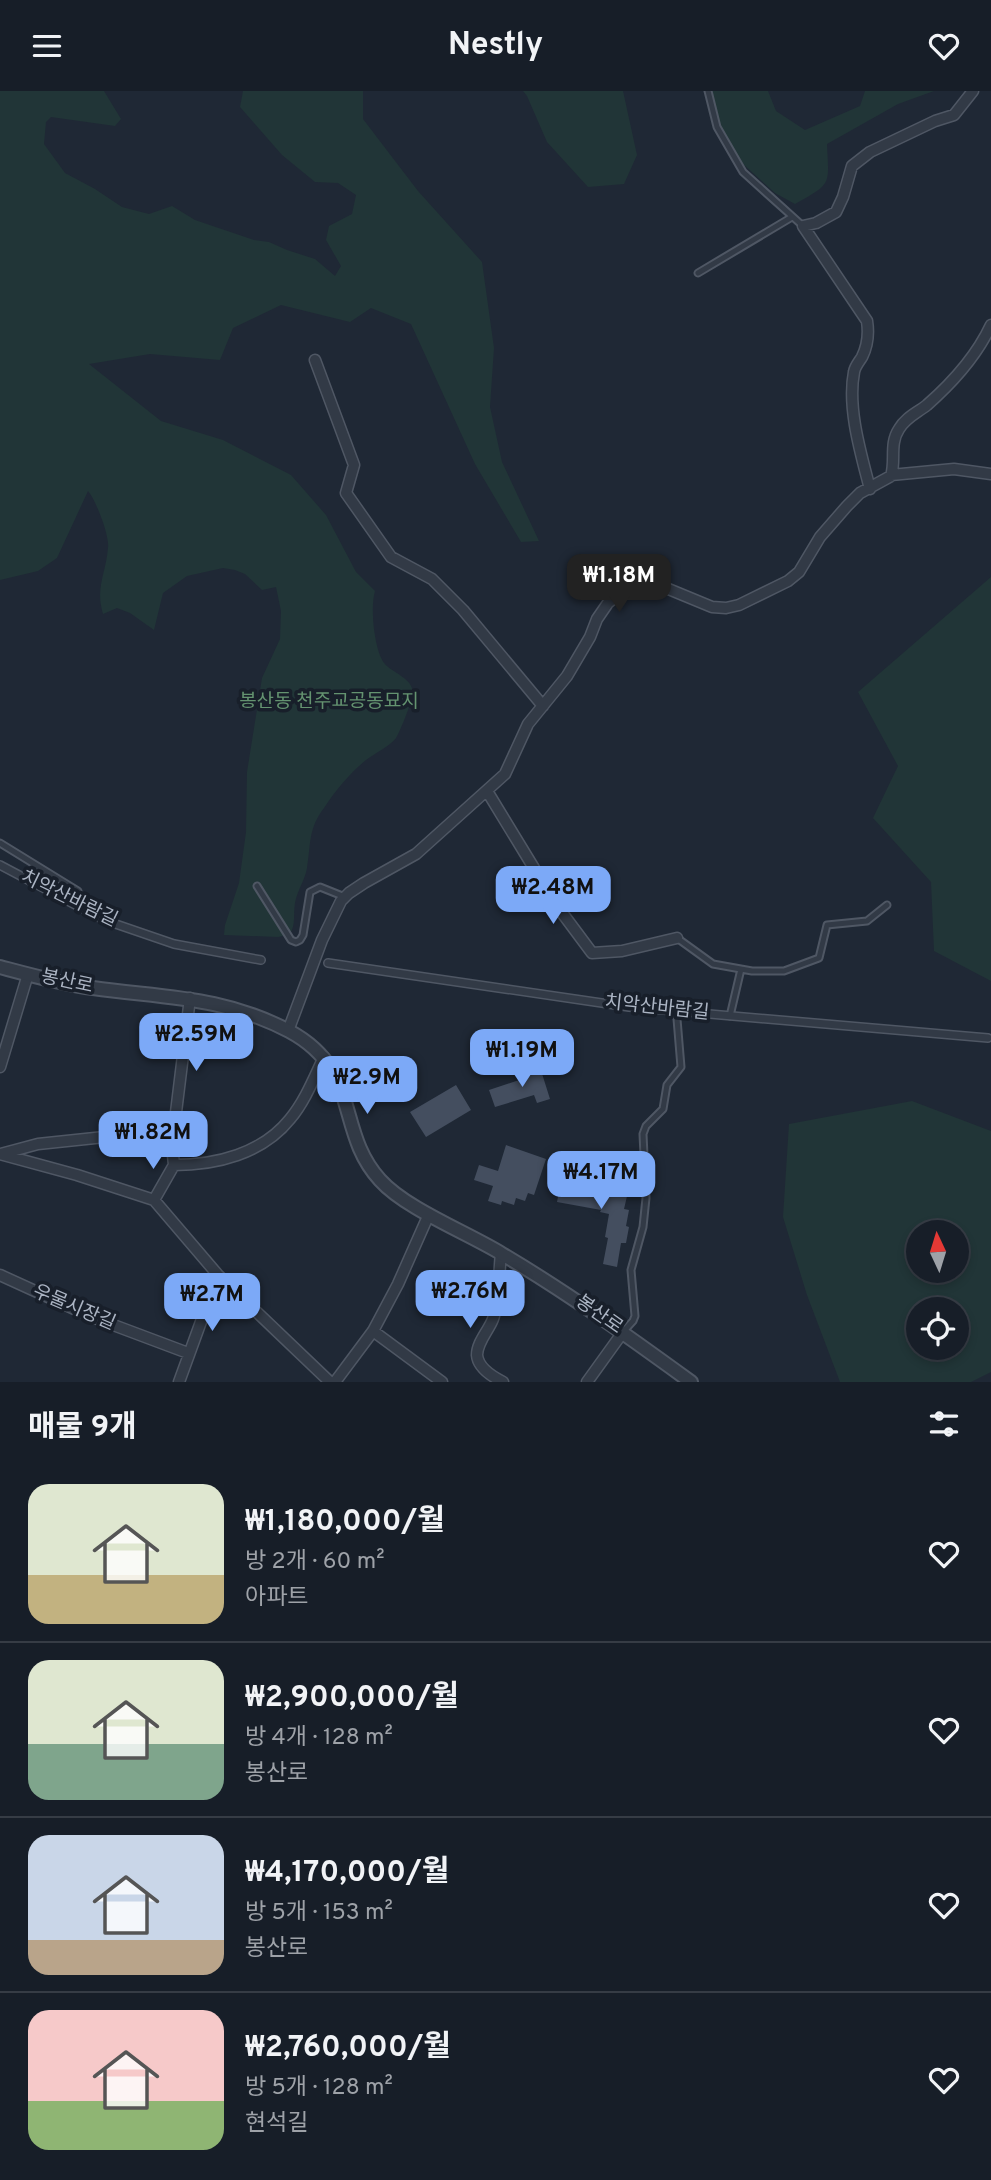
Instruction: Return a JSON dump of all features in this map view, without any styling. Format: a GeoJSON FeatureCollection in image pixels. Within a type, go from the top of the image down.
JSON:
{"type":"FeatureCollection","features":[{"type":"Feature","properties":{"kind":"street"},"geometry":{"type":"LineString","coordinates":[[870,489],[854,419],[853,386],[854,369],[869,336],[867,321],[803,226],[816,223],[836,212],[852,166],[870,152],[935,121],[954,115],[973,91]]}},
{"type":"Feature","properties":{"kind":"street"},"geometry":{"type":"LineString","coordinates":[[891,475],[893,443],[897,431],[905,420],[929,403],[958,373],[982,342],[991,325]]}},
{"type":"Feature","properties":{"kind":"street"},"geometry":{"type":"LineString","coordinates":[[315,360],[354,465],[346,493],[391,557],[432,579],[463,610],[543,706]]}},
{"type":"Feature","properties":{"kind":"street"},"geometry":{"type":"LineString","coordinates":[[288,1031],[322,940],[341,901],[364,883],[416,854],[505,774],[528,724],[567,676],[608,603],[621,593],[643,585],[666,588],[712,607],[739,605],[788,581],[799,572],[820,537],[860,493],[891,475],[954,469],[991,474]]}},
{"type":"Feature","properties":{"kind":"street"},"geometry":{"type":"LineString","coordinates":[[487,791],[557,906],[592,953],[622,951],[677,938]]}},
{"type":"Feature","properties":{"kind":"street","name":"치악산바람길"},"geometry":{"type":"LineString","coordinates":[[0,865],[104,920],[174,944],[261,960]]}},
{"type":"Feature","properties":{"kind":"street","name":"치악산바람길"},"geometry":{"type":"LineString","coordinates":[[328,963],[629,1007],[988,1038]]}},
{"type":"Feature","properties":{"kind":"street","name":"봉산로"},"geometry":{"type":"LineString","coordinates":[[0,967],[90,988],[190,998],[229,1007],[260,1018],[306,1041],[324,1057],[340,1087],[358,1142],[368,1165],[380,1181],[397,1195],[573,1297],[691,1382]]}},
{"type":"Feature","properties":{"kind":"street","name":"봉산로"},"geometry":{"type":"LineString","coordinates":[[0,1067],[28,974]]}},
{"type":"Feature","properties":{"kind":"street"},"geometry":{"type":"LineString","coordinates":[[154,1200],[174,1165],[172,1145],[190,998]]}},
{"type":"Feature","properties":{"kind":"street"},"geometry":{"type":"LineString","coordinates":[[174,1165],[198,1165],[231,1158],[256,1148],[275,1135],[306,1095],[324,1057]]}},
{"type":"Feature","properties":{"kind":"street"},"geometry":{"type":"LineString","coordinates":[[0,1154],[38,1143],[114,1136],[172,1145]]}},
{"type":"Feature","properties":{"kind":"street"},"geometry":{"type":"LineString","coordinates":[[0,1154],[154,1200],[218,1275],[333,1382],[373,1331],[398,1285],[429,1214]]}},
{"type":"Feature","properties":{"kind":"street"},"geometry":{"type":"LineString","coordinates":[[501,1253],[494,1318],[477,1355],[481,1365],[491,1376],[503,1382]]}},
{"type":"Feature","properties":{"kind":"street","name":"우물시장길"},"geometry":{"type":"LineString","coordinates":[[0,1275],[92,1317],[188,1353]]}},
{"type":"Feature","properties":{"kind":"street"},"geometry":{"type":"LineString","coordinates":[[179,1382],[218,1275]]}},
{"type":"Feature","properties":{"kind":"street"},"geometry":{"type":"LineString","coordinates":[[373,1331],[442,1382]]}},
{"type":"Feature","properties":{"kind":"street"},"geometry":{"type":"LineString","coordinates":[[587,1382],[623,1332]]}},
{"type":"Feature","properties":{"kind":"lane"},"geometry":{"type":"LineString","coordinates":[[708,91],[716,127],[743,172],[803,226]]}},
{"type":"Feature","properties":{"kind":"lane"},"geometry":{"type":"LineString","coordinates":[[698,273],[792,217]]}},
{"type":"Feature","properties":{"kind":"lane"},"geometry":{"type":"LineString","coordinates":[[0,843],[78,891]]}},
{"type":"Feature","properties":{"kind":"lane"},"geometry":{"type":"LineString","coordinates":[[257,886],[291,940],[296,942],[303,935],[310,892],[320,887],[345,897]]}},
{"type":"Feature","properties":{"kind":"lane"},"geometry":{"type":"LineString","coordinates":[[677,938],[713,964],[741,969],[784,971],[819,958],[827,925],[867,921],[887,905]]}},
{"type":"Feature","properties":{"kind":"lane"},"geometry":{"type":"LineString","coordinates":[[730,1016],[741,969]]}},
{"type":"Feature","properties":{"kind":"lane"},"geometry":{"type":"LineString","coordinates":[[623,1332],[635,1316],[631,1270],[643,1227],[645,1207],[643,1134],[646,1126],[663,1109],[667,1084],[681,1067],[678,1011]]}},
{"type":"Feature","properties":{"kind":"green space","name":"봉산동 천주교공동묘지"},"geometry":{"type":"Polygon","coordinates":[[[0,91],[104,91],[121,119],[115,126],[51,117],[46,122],[44,144],[65,173],[122,207],[149,214],[172,206],[195,220],[315,259],[335,276],[341,266],[326,240],[329,226],[352,214],[356,195],[338,183],[315,182],[282,155],[240,107],[243,91],[363,91],[363,119],[418,191],[482,262],[494,348],[490,407],[502,462],[539,541],[521,542],[475,464],[411,324],[371,308],[350,322],[281,305],[233,328],[220,360],[150,354],[89,364],[161,421],[223,440],[291,475],[326,515],[356,572],[375,591],[374,628],[381,657],[388,667],[406,679],[412,688],[411,702],[396,738],[349,776],[315,823],[290,934],[278,937],[224,935],[239,883],[246,832],[247,772],[262,678],[280,639],[281,611],[276,587],[262,590],[245,574],[223,568],[187,576],[163,593],[154,630],[130,613],[117,608],[103,614],[100,596],[108,543],[102,519],[88,491],[57,558],[38,571],[0,580],[0,91]]]}},
{"type":"Feature","properties":{"kind":"green space"},"geometry":{"type":"Polygon","coordinates":[[[523,91],[623,91],[637,155],[624,184],[588,187],[547,142],[523,91]]]}},
{"type":"Feature","properties":{"kind":"green space"},"geometry":{"type":"Polygon","coordinates":[[[706,91],[768,91],[776,111],[805,130],[860,106],[865,91],[934,91],[898,104],[827,144],[826,182],[816,192],[795,204],[775,193],[742,163],[712,117],[706,91]]]}},
{"type":"Feature","properties":{"kind":"green space"},"geometry":{"type":"Polygon","coordinates":[[[991,577],[991,981],[934,951],[931,882],[873,818],[898,766],[858,692],[991,577]]]}},
{"type":"Feature","properties":{"kind":"green space"},"geometry":{"type":"Polygon","coordinates":[[[912,1101],[991,1131],[991,1372],[971,1382],[840,1382],[807,1295],[783,1217],[789,1124],[912,1101]]]}},
{"type":"Feature","properties":{"kind":"building"},"geometry":{"type":"Polygon","coordinates":[[[539,1064],[550,1099],[537,1103],[534,1095],[495,1107],[489,1090],[528,1077],[525,1068],[539,1064]]]}},
{"type":"Feature","properties":{"kind":"building"},"geometry":{"type":"Polygon","coordinates":[[[456,1085],[471,1110],[426,1137],[410,1112],[456,1085]]]}},
{"type":"Feature","properties":{"kind":"building"},"geometry":{"type":"Polygon","coordinates":[[[506,1145],[546,1159],[534,1195],[528,1193],[525,1201],[516,1198],[514,1205],[502,1201],[501,1205],[488,1201],[493,1186],[474,1180],[479,1165],[498,1171],[506,1145]]]}},
{"type":"Feature","properties":{"kind":"building"},"geometry":{"type":"Polygon","coordinates":[[[562,1176],[578,1179],[577,1184],[608,1189],[609,1182],[625,1185],[624,1192],[628,1192],[624,1209],[629,1210],[626,1226],[629,1227],[626,1243],[621,1243],[617,1267],[603,1264],[609,1214],[557,1202],[562,1176]]]}}]}
